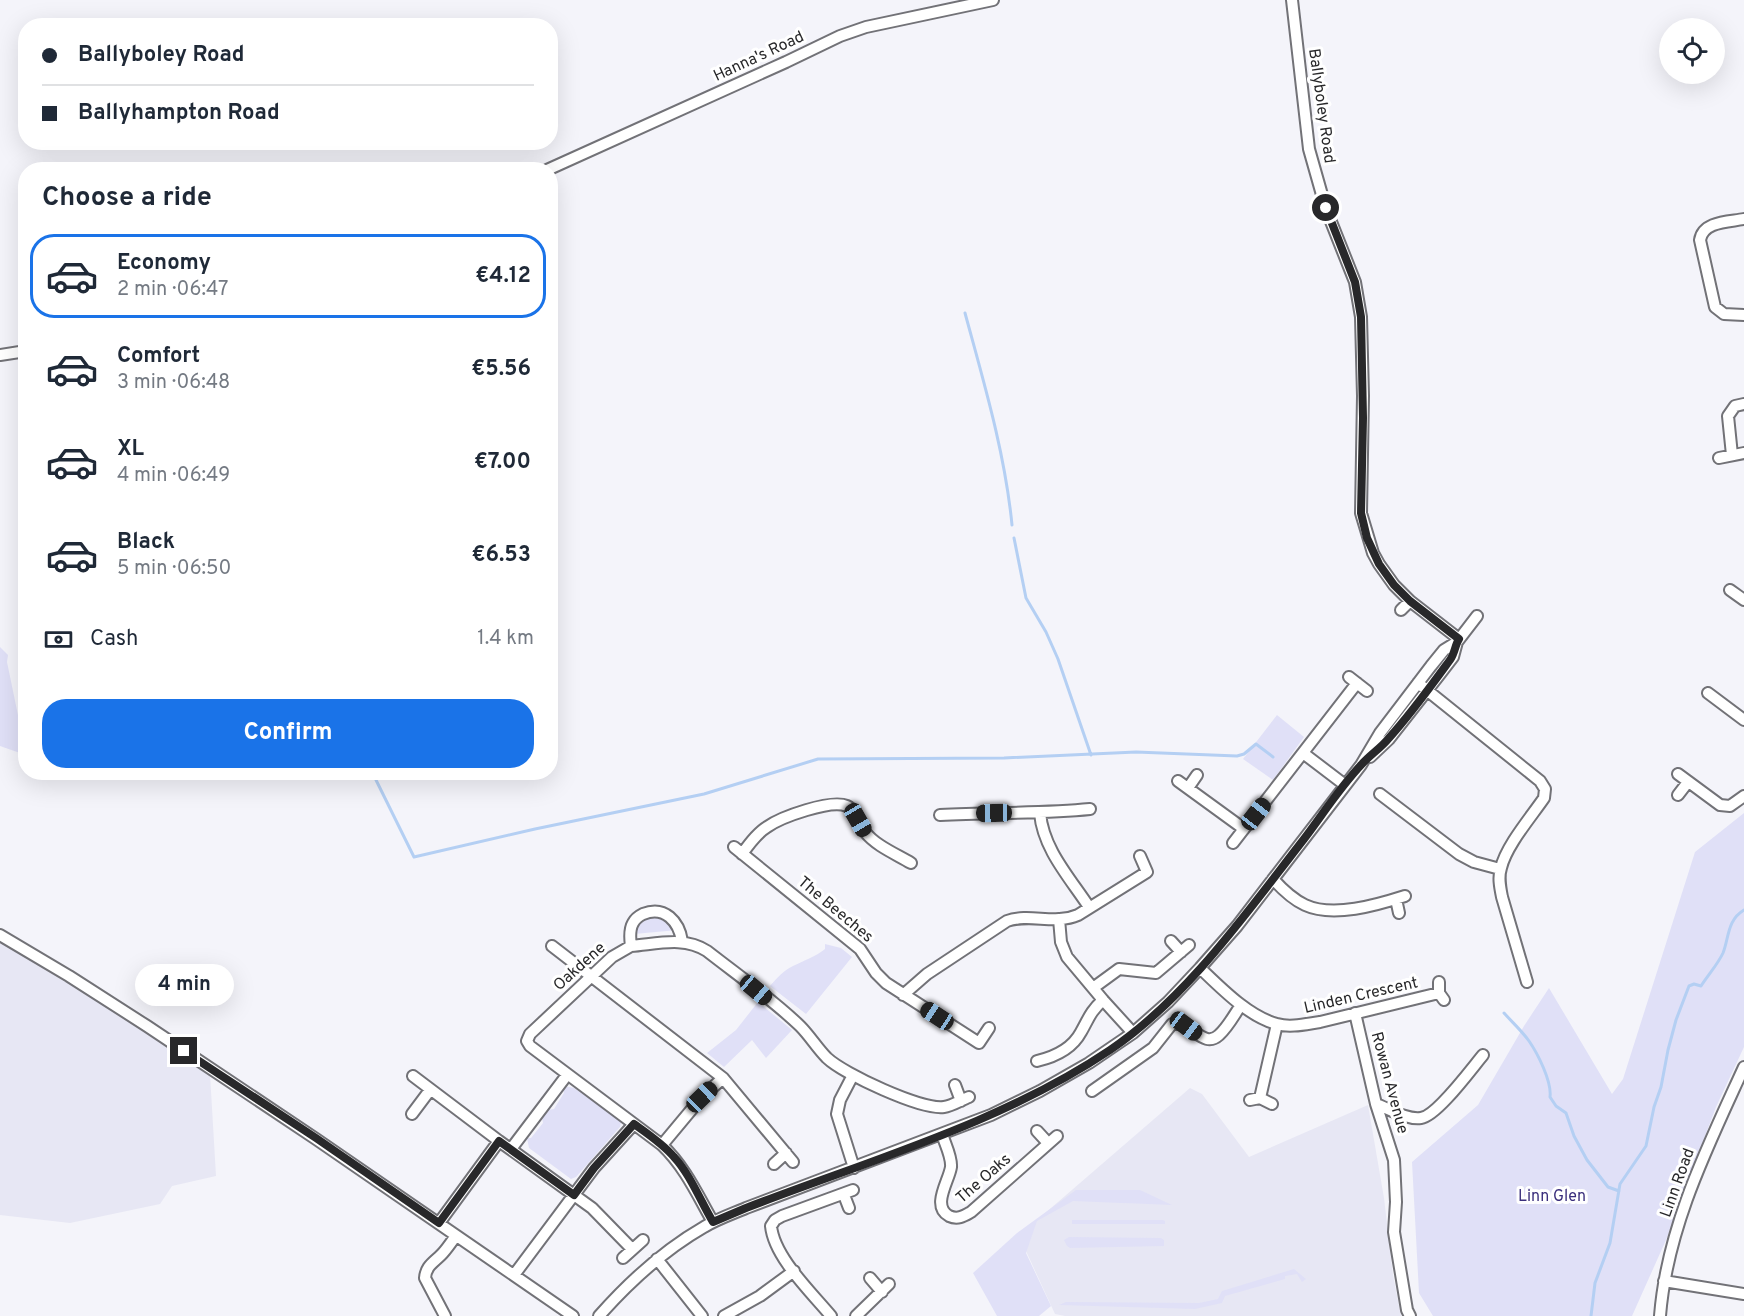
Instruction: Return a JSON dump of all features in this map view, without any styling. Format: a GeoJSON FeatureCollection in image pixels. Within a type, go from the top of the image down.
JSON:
{"type":"FeatureCollection","features":[{"type":"Feature","properties":{"kind":"street","name":"Hanna's Road"},"geometry":{"type":"LineString","coordinates":[[558,165],[840,36],[866,27],[993,0]]}},
{"type":"Feature","properties":{"kind":"street","name":"Ballyboley Road"},"geometry":{"type":"LineString","coordinates":[[1292,0],[1309,149],[1326,208],[1355,282],[1361,317],[1363,429],[1361,513],[1367,538],[1379,564],[1394,585],[1458,640]]}},
{"type":"Feature","properties":{"kind":"street"},"geometry":{"type":"LineString","coordinates":[[1744,219],[1708,226],[1702,233],[1700,242],[1714,307],[1724,314],[1744,315]]}},
{"type":"Feature","properties":{"kind":"street"},"geometry":{"type":"LineString","coordinates":[[0,355],[18,352]]}},
{"type":"Feature","properties":{"kind":"street"},"geometry":{"type":"LineString","coordinates":[[1732,455],[1728,415],[1735,406],[1744,404]]}},
{"type":"Feature","properties":{"kind":"street"},"geometry":{"type":"LineString","coordinates":[[1719,458],[1744,453]]}},
{"type":"Feature","properties":{"kind":"street"},"geometry":{"type":"LineString","coordinates":[[1730,590],[1744,600]]}},
{"type":"Feature","properties":{"kind":"street"},"geometry":{"type":"LineString","coordinates":[[1401,610],[1410,601]]}},
{"type":"Feature","properties":{"kind":"street"},"geometry":{"type":"LineString","coordinates":[[599,1316],[657,1259],[713,1222],[992,1115],[1089,1064],[1133,1033],[1168,1002],[1237,926],[1361,765],[1389,739],[1422,687],[1453,657],[1458,640],[1478,616]]}},
{"type":"Feature","properties":{"kind":"street"},"geometry":{"type":"LineString","coordinates":[[1233,843],[1358,683]]}},
{"type":"Feature","properties":{"kind":"street"},"geometry":{"type":"LineString","coordinates":[[1422,687],[1540,781],[1545,789],[1544,798],[1506,855],[1500,868],[1499,883],[1502,897],[1527,982]]}},
{"type":"Feature","properties":{"kind":"street"},"geometry":{"type":"LineString","coordinates":[[1708,693],[1744,720]]}},
{"type":"Feature","properties":{"kind":"street"},"geometry":{"type":"LineString","coordinates":[[1303,753],[1345,785]]}},
{"type":"Feature","properties":{"kind":"street"},"geometry":{"type":"LineString","coordinates":[[1678,774],[1723,806],[1730,806],[1744,796]]}},
{"type":"Feature","properties":{"kind":"street"},"geometry":{"type":"LineString","coordinates":[[1188,788],[1197,776]]}},
{"type":"Feature","properties":{"kind":"street"},"geometry":{"type":"LineString","coordinates":[[1178,780],[1244,830]]}},
{"type":"Feature","properties":{"kind":"street"},"geometry":{"type":"LineString","coordinates":[[1678,795],[1688,782]]}},
{"type":"Feature","properties":{"kind":"street"},"geometry":{"type":"LineString","coordinates":[[1380,794],[1459,854],[1474,862],[1500,868]]}},
{"type":"Feature","properties":{"kind":"street","name":"The Beeches"},"geometry":{"type":"LineString","coordinates":[[911,863],[870,838],[851,809],[842,805],[813,808],[780,820],[738,850],[860,949],[876,973],[886,983],[979,1043],[989,1028]]}},
{"type":"Feature","properties":{"kind":"street"},"geometry":{"type":"LineString","coordinates":[[940,815],[1040,813],[1090,809]]}},
{"type":"Feature","properties":{"kind":"street"},"geometry":{"type":"LineString","coordinates":[[1040,813],[1042,831],[1048,844],[1089,907]]}},
{"type":"Feature","properties":{"kind":"street"},"geometry":{"type":"LineString","coordinates":[[903,995],[927,974],[1007,921],[1019,918],[1074,917],[1147,872],[1140,856]]}},
{"type":"Feature","properties":{"kind":"street"},"geometry":{"type":"LineString","coordinates":[[1273,879],[1286,892],[1306,905],[1328,911],[1351,909],[1400,897],[1399,913]]}},
{"type":"Feature","properties":{"kind":"street"},"geometry":{"type":"LineString","coordinates":[[630,946],[630,931],[633,922],[642,915],[653,912],[665,913],[674,920],[682,941]]}},
{"type":"Feature","properties":{"kind":"street"},"geometry":{"type":"LineString","coordinates":[[1059,919],[1061,942],[1067,957],[1133,1033]]}},
{"type":"Feature","properties":{"kind":"street"},"geometry":{"type":"LineString","coordinates":[[0,935],[147,1026],[316,1138],[573,1316]]}},
{"type":"Feature","properties":{"kind":"street","name":"Oakdene"},"geometry":{"type":"LineString","coordinates":[[567,1075],[530,1046],[527,1041],[530,1034],[612,957],[630,946],[682,941],[704,949],[732,970],[800,1026],[826,1058],[853,1075],[898,1096],[929,1105],[946,1107],[965,1099],[955,1084]]}},
{"type":"Feature","properties":{"kind":"street"},"geometry":{"type":"LineString","coordinates":[[1093,988],[1119,969],[1156,973],[1185,949],[1171,941]]}},
{"type":"Feature","properties":{"kind":"street"},"geometry":{"type":"LineString","coordinates":[[552,945],[723,1078],[789,1158],[774,1164]]}},
{"type":"Feature","properties":{"kind":"street","name":"Linden Crescent"},"geometry":{"type":"LineString","coordinates":[[1200,968],[1242,1005],[1260,1017],[1277,1024],[1305,1025],[1441,992]]}},
{"type":"Feature","properties":{"kind":"street"},"geometry":{"type":"LineString","coordinates":[[1037,1060],[1055,1056],[1076,1039],[1089,1014],[1103,1000]]}},
{"type":"Feature","properties":{"kind":"street"},"geometry":{"type":"LineString","coordinates":[[1092,1091],[1153,1048],[1172,1024],[1186,1026],[1205,1039],[1216,1038],[1242,1005]]}},
{"type":"Feature","properties":{"kind":"street","name":"Rowan Avenue"},"geometry":{"type":"LineString","coordinates":[[1355,1013],[1376,1104],[1394,1160],[1396,1202],[1394,1232],[1407,1310],[1410,1316]]}},
{"type":"Feature","properties":{"kind":"street"},"geometry":{"type":"LineString","coordinates":[[1272,1104],[1255,1099],[1277,1024]]}},
{"type":"Feature","properties":{"kind":"street"},"geometry":{"type":"LineString","coordinates":[[1376,1104],[1411,1117],[1428,1116],[1484,1054]]}},
{"type":"Feature","properties":{"kind":"street","name":"Linn Road"},"geometry":{"type":"LineString","coordinates":[[1660,1316],[1664,1281],[1679,1223],[1694,1180],[1744,1067]]}},
{"type":"Feature","properties":{"kind":"street"},"geometry":{"type":"LineString","coordinates":[[511,1149],[567,1075],[662,1145],[681,1166],[713,1222]]}},
{"type":"Feature","properties":{"kind":"street"},"geometry":{"type":"LineString","coordinates":[[853,1075],[840,1100],[837,1114],[854,1168]]}},
{"type":"Feature","properties":{"kind":"street"},"geometry":{"type":"LineString","coordinates":[[413,1076],[601,1216],[632,1249]]}},
{"type":"Feature","properties":{"kind":"street"},"geometry":{"type":"LineString","coordinates":[[662,1145],[702,1097],[723,1078]]}},
{"type":"Feature","properties":{"kind":"street"},"geometry":{"type":"LineString","coordinates":[[412,1114],[430,1090]]}},
{"type":"Feature","properties":{"kind":"street"},"geometry":{"type":"LineString","coordinates":[[514,1275],[594,1168],[634,1124]]}},
{"type":"Feature","properties":{"kind":"street","name":"The Oaks"},"geometry":{"type":"LineString","coordinates":[[942,1134],[951,1168],[941,1197],[941,1206],[948,1215],[956,1218],[971,1212],[1052,1139],[1037,1131]]}},
{"type":"Feature","properties":{"kind":"street"},"geometry":{"type":"LineString","coordinates":[[439,1223],[499,1141]]}},
{"type":"Feature","properties":{"kind":"street"},"geometry":{"type":"LineString","coordinates":[[831,1316],[794,1270],[775,1241],[773,1222],[782,1216],[849,1192],[849,1208]]}},
{"type":"Feature","properties":{"kind":"street"},"geometry":{"type":"LineString","coordinates":[[445,1316],[425,1278],[425,1272],[456,1236]]}},
{"type":"Feature","properties":{"kind":"street"},"geometry":{"type":"LineString","coordinates":[[623,1258],[643,1240]]}},
{"type":"Feature","properties":{"kind":"street"},"geometry":{"type":"LineString","coordinates":[[657,1259],[702,1316]]}},
{"type":"Feature","properties":{"kind":"street"},"geometry":{"type":"LineString","coordinates":[[724,1316],[760,1296],[794,1270]]}},
{"type":"Feature","properties":{"kind":"street"},"geometry":{"type":"LineString","coordinates":[[856,1316],[886,1288],[870,1278]]}},
{"type":"Feature","properties":{"kind":"street"},"geometry":{"type":"LineString","coordinates":[[1664,1281],[1744,1294]]}},
{"type":"Feature","properties":{"kind":"shaded area"},"geometry":{"type":"Polygon","coordinates":[[[0,942],[140,1027],[210,1074],[216,1176],[172,1186],[160,1204],[70,1223],[0,1215],[0,942]]]}},
{"type":"Feature","properties":{"kind":"shaded area"},"geometry":{"type":"Polygon","coordinates":[[[1190,1088],[1202,1094],[1249,1157],[1368,1105],[1401,1316],[1065,1316],[1055,1314],[1026,1251],[1036,1221],[1190,1088]]]}},
{"type":"Feature","properties":{"kind":"green space"},"geometry":{"type":"Polygon","coordinates":[[[0,647],[8,655],[7,662],[18,715],[18,752],[0,746],[0,647]]]}},
{"type":"Feature","properties":{"kind":"green space"},"geometry":{"type":"Polygon","coordinates":[[[1277,715],[1304,737],[1273,780],[1243,759],[1277,715]]]}},
{"type":"Feature","properties":{"kind":"green space","name":"Linn Glen"},"geometry":{"type":"Polygon","coordinates":[[[1744,813],[1744,1047],[1716,1107],[1666,1240],[1632,1316],[1433,1316],[1419,1293],[1412,1162],[1478,1105],[1549,988],[1612,1094],[1623,1079],[1695,852],[1744,813]]]}},
{"type":"Feature","properties":{"kind":"green space"},"geometry":{"type":"Polygon","coordinates":[[[657,913],[678,930],[634,934],[641,919],[657,913]]]}},
{"type":"Feature","properties":{"kind":"green space"},"geometry":{"type":"Polygon","coordinates":[[[825,944],[841,948],[852,957],[806,1014],[770,986],[787,970],[825,949],[825,944]]]}},
{"type":"Feature","properties":{"kind":"green space"},"geometry":{"type":"Polygon","coordinates":[[[758,1002],[792,1030],[766,1058],[752,1040],[724,1067],[707,1053],[736,1030],[758,1002]]]}},
{"type":"Feature","properties":{"kind":"green space"},"geometry":{"type":"Polygon","coordinates":[[[564,1086],[574,1088],[621,1122],[620,1127],[576,1177],[571,1179],[529,1148],[527,1138],[531,1138],[543,1123],[542,1117],[547,1110],[554,1109],[564,1093],[564,1086]]]}},
{"type":"Feature","properties":{"kind":"green space"},"geometry":{"type":"Polygon","coordinates":[[[1076,1190],[1140,1190],[1172,1205],[1073,1201],[1037,1221],[1026,1253],[1051,1306],[1039,1316],[997,1316],[973,1273],[1017,1233],[1076,1190]]]}},
{"type":"Feature","properties":{"kind":"green space"},"geometry":{"type":"Polygon","coordinates":[[[1072,1220],[1163,1220],[1165,1224],[1072,1224],[1072,1220]]]}},
{"type":"Feature","properties":{"kind":"green space"},"geometry":{"type":"Polygon","coordinates":[[[1069,1237],[1161,1238],[1164,1240],[1164,1246],[1070,1248],[1064,1240],[1069,1237]]]}},
{"type":"Feature","properties":{"kind":"green space"},"geometry":{"type":"Polygon","coordinates":[[[1294,1269],[1306,1279],[1302,1282],[1297,1274],[1285,1276],[1285,1279],[1225,1296],[1222,1303],[1195,1309],[1059,1305],[1066,1302],[1199,1303],[1218,1299],[1222,1291],[1294,1269]]]}},
{"type":"Feature","properties":{"kind":"waterway"},"geometry":{"type":"LineString","coordinates":[[965,313],[999,445],[1012,525]]}},
{"type":"Feature","properties":{"kind":"waterway"},"geometry":{"type":"LineString","coordinates":[[1014,538],[1026,598],[1046,632],[1058,659],[1091,755]]}},
{"type":"Feature","properties":{"kind":"waterway"},"geometry":{"type":"LineString","coordinates":[[376,780],[414,857],[704,794],[818,759],[1004,758],[1136,752],[1237,756],[1244,754],[1256,744],[1273,757]]}},
{"type":"Feature","properties":{"kind":"waterway"},"geometry":{"type":"LineString","coordinates":[[1591,1316],[1595,1283],[1610,1243],[1620,1184],[1646,1146],[1676,1020],[1689,986],[1694,984],[1701,986],[1723,953],[1731,924],[1744,910]]}},
{"type":"Feature","properties":{"kind":"waterway"},"geometry":{"type":"LineString","coordinates":[[1504,1013],[1526,1037],[1536,1053],[1547,1076],[1550,1097],[1556,1106],[1566,1113],[1574,1136],[1587,1160],[1608,1187],[1619,1191]]}},
{"type":"Feature","properties":{"kind":"route"},"geometry":{"type":"LineString","coordinates":[[184,1051],[439,1223],[499,1141],[574,1195],[594,1168],[634,1124],[675,1157],[713,1222],[992,1115],[1040,1091],[1112,1049],[1168,1002],[1237,926],[1361,765],[1389,739],[1440,674],[1453,657],[1456,642],[1459,639],[1410,601],[1394,585],[1379,564],[1367,538],[1361,513],[1363,418],[1361,317],[1355,282],[1326,208]]}}]}
